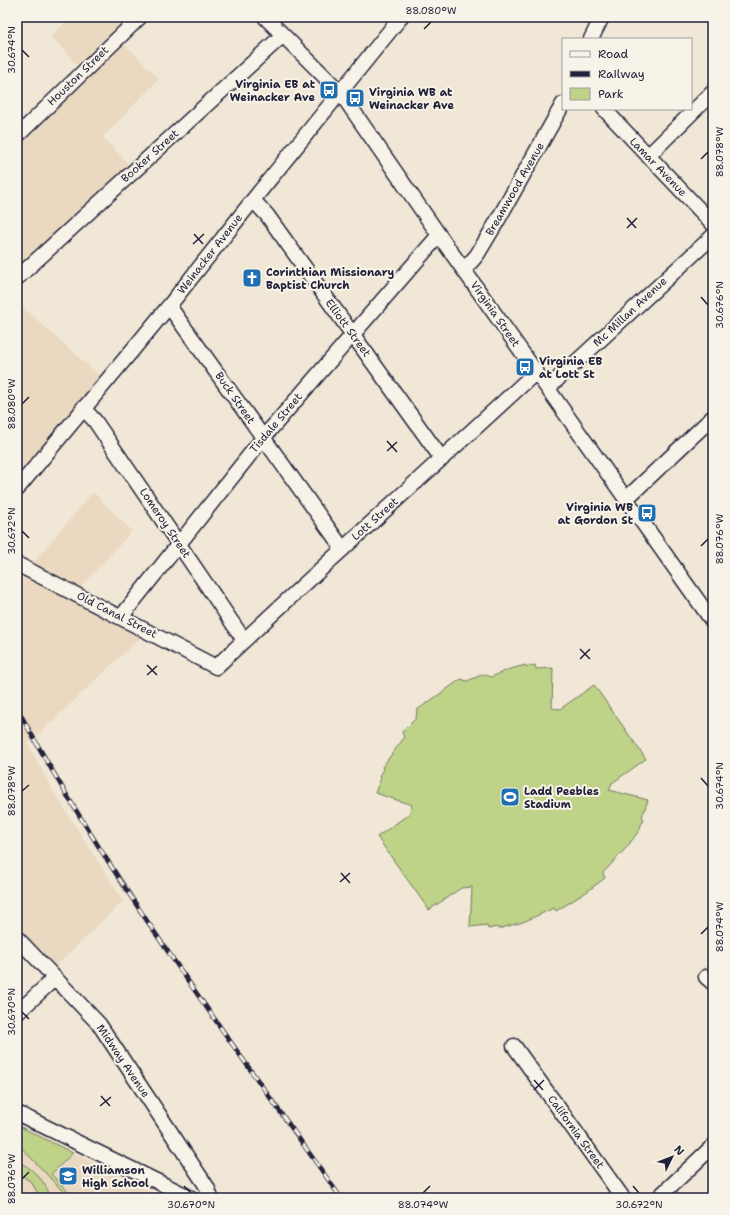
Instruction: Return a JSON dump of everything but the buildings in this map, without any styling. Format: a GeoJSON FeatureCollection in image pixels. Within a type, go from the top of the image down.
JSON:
{"type":"FeatureCollection","features":[{"type":"Feature","properties":{"kind":"street","name":"Houston Street"},"geometry":{"type":"LineString","coordinates":[[20,128],[139,17]]}},
{"type":"Feature","properties":{"kind":"street","name":"Virginia Street"},"geometry":{"type":"LineString","coordinates":[[265,17],[340,92],[438,235],[713,622]]}},
{"type":"Feature","properties":{"kind":"street","name":"Weinacker Avenue"},"geometry":{"type":"LineString","coordinates":[[17,489],[169,306],[401,17]]}},
{"type":"Feature","properties":{"kind":"street"},"geometry":{"type":"LineString","coordinates":[[591,38],[602,17]]}},
{"type":"Feature","properties":{"kind":"street","name":"Booker Street"},"geometry":{"type":"LineString","coordinates":[[17,278],[282,35]]}},
{"type":"Feature","properties":{"kind":"street"},"geometry":{"type":"LineString","coordinates":[[648,156],[713,92]]}},
{"type":"Feature","properties":{"kind":"street","name":"Breamwood Avenue"},"geometry":{"type":"LineString","coordinates":[[464,270],[477,255],[495,225],[562,106]]}},
{"type":"Feature","properties":{"kind":"street","name":"Lamar Avenue"},"geometry":{"type":"LineString","coordinates":[[605,110],[713,224]]}},
{"type":"Feature","properties":{"kind":"street","name":"Elliott Street"},"geometry":{"type":"LineString","coordinates":[[253,200],[267,215],[442,459]]}},
{"type":"Feature","properties":{"kind":"street","name":"Tisdale Street"},"geometry":{"type":"LineString","coordinates":[[121,617],[263,438],[438,235]]}},
{"type":"Feature","properties":{"kind":"street","name":"Mc Millan Avenue"},"geometry":{"type":"LineString","coordinates":[[548,388],[713,236]]}},
{"type":"Feature","properties":{"kind":"street","name":"Buck Street"},"geometry":{"type":"LineString","coordinates":[[169,306],[343,549]]}},
{"type":"Feature","properties":{"kind":"street","name":"Lott Street"},"geometry":{"type":"LineString","coordinates":[[216,667],[536,372]]}},
{"type":"Feature","properties":{"kind":"street","name":"Lomeroy Street"},"geometry":{"type":"LineString","coordinates":[[83,408],[95,421],[244,640]]}},
{"type":"Feature","properties":{"kind":"street"},"geometry":{"type":"LineString","coordinates":[[626,499],[713,417]]}},
{"type":"Feature","properties":{"kind":"street","name":"Old Canal Street"},"geometry":{"type":"LineString","coordinates":[[17,564],[216,667]]}},
{"type":"Feature","properties":{"kind":"street","name":"Midway Avenue"},"geometry":{"type":"LineString","coordinates":[[17,938],[99,1024],[207,1187],[211,1198]]}},
{"type":"Feature","properties":{"kind":"street"},"geometry":{"type":"LineString","coordinates":[[17,1013],[55,978]]}},
{"type":"Feature","properties":{"kind":"street","name":"California Street"},"geometry":{"type":"LineString","coordinates":[[514,1046],[623,1198]]}},
{"type":"Feature","properties":{"kind":"street"},"geometry":{"type":"LineString","coordinates":[[17,1113],[191,1198]]}},
{"type":"Feature","properties":{"kind":"street"},"geometry":{"type":"LineString","coordinates":[[658,1198],[713,1146]]}},
{"type":"Feature","properties":{"kind":"shaded area"},"geometry":{"type":"Polygon","coordinates":[[[71,17],[132,17],[115,34],[159,79],[103,137],[130,166],[17,269],[17,147],[86,75],[51,36],[71,17]]]}},
{"type":"Feature","properties":{"kind":"shaded area"},"geometry":{"type":"Polygon","coordinates":[[[17,302],[101,377],[17,481],[17,302]]]}},
{"type":"Feature","properties":{"kind":"shaded area"},"geometry":{"type":"Polygon","coordinates":[[[93,492],[132,531],[70,599],[141,637],[28,744],[52,789],[123,901],[56,966],[17,926],[17,573],[22,576],[93,492]]]}},
{"type":"Feature","properties":{"kind":"shaded area","name":"Williamson High School"},"geometry":{"type":"Polygon","coordinates":[[[17,1125],[163,1198],[17,1198],[17,1125]]]}},
{"type":"Feature","properties":{"kind":"green space","name":"Ladd Peebles Stadium"},"geometry":{"type":"Polygon","coordinates":[[[526,665],[527,667],[535,665],[536,669],[553,668],[552,708],[560,709],[594,685],[646,759],[612,783],[609,790],[648,800],[642,817],[644,819],[640,827],[641,828],[627,847],[603,873],[605,878],[585,893],[556,911],[554,908],[523,922],[498,929],[497,927],[488,929],[487,925],[470,927],[472,887],[461,888],[429,910],[377,837],[409,814],[412,805],[375,793],[381,778],[379,776],[383,769],[382,767],[404,738],[402,732],[416,718],[417,710],[461,679],[467,681],[484,674],[491,677],[510,669],[526,665]]]}},
{"type":"Feature","properties":{"kind":"green space"},"geometry":{"type":"Polygon","coordinates":[[[17,1125],[73,1153],[51,1174],[74,1198],[69,1198],[17,1143],[17,1125]]]}},
{"type":"Feature","properties":{"kind":"green space"},"geometry":{"type":"Polygon","coordinates":[[[17,1161],[29,1168],[38,1176],[46,1186],[51,1198],[41,1198],[31,1182],[17,1172],[17,1161]]]}},
{"type":"Feature","properties":{"kind":"railway"},"geometry":{"type":"LineString","coordinates":[[17,708],[91,835],[131,896],[172,958],[341,1198]]}},
{"type":"Feature","properties":{"kind":"place","name":"Virginia EB at Weinacker Ave"},"geometry":{"type":"Point","coordinates":[329,90]}},
{"type":"Feature","properties":{"kind":"place","name":"Virginia WB at Weinacker Ave"},"geometry":{"type":"Point","coordinates":[355,98]}},
{"type":"Feature","properties":{"kind":"place","name":"Corinthian Missionary Baptist Church"},"geometry":{"type":"Point","coordinates":[252,278]}},
{"type":"Feature","properties":{"kind":"place","name":"Virginia EB at Lott St"},"geometry":{"type":"Point","coordinates":[525,367]}},
{"type":"Feature","properties":{"kind":"place","name":"Virginia WB at Gordon St"},"geometry":{"type":"Point","coordinates":[647,513]}},
{"type":"Feature","properties":{"kind":"place","name":"Ladd Peebles Stadium"},"geometry":{"type":"Point","coordinates":[510,797]}},
{"type":"Feature","properties":{"kind":"place","name":"Williamson High School"},"geometry":{"type":"Point","coordinates":[68,1176]}}]}
